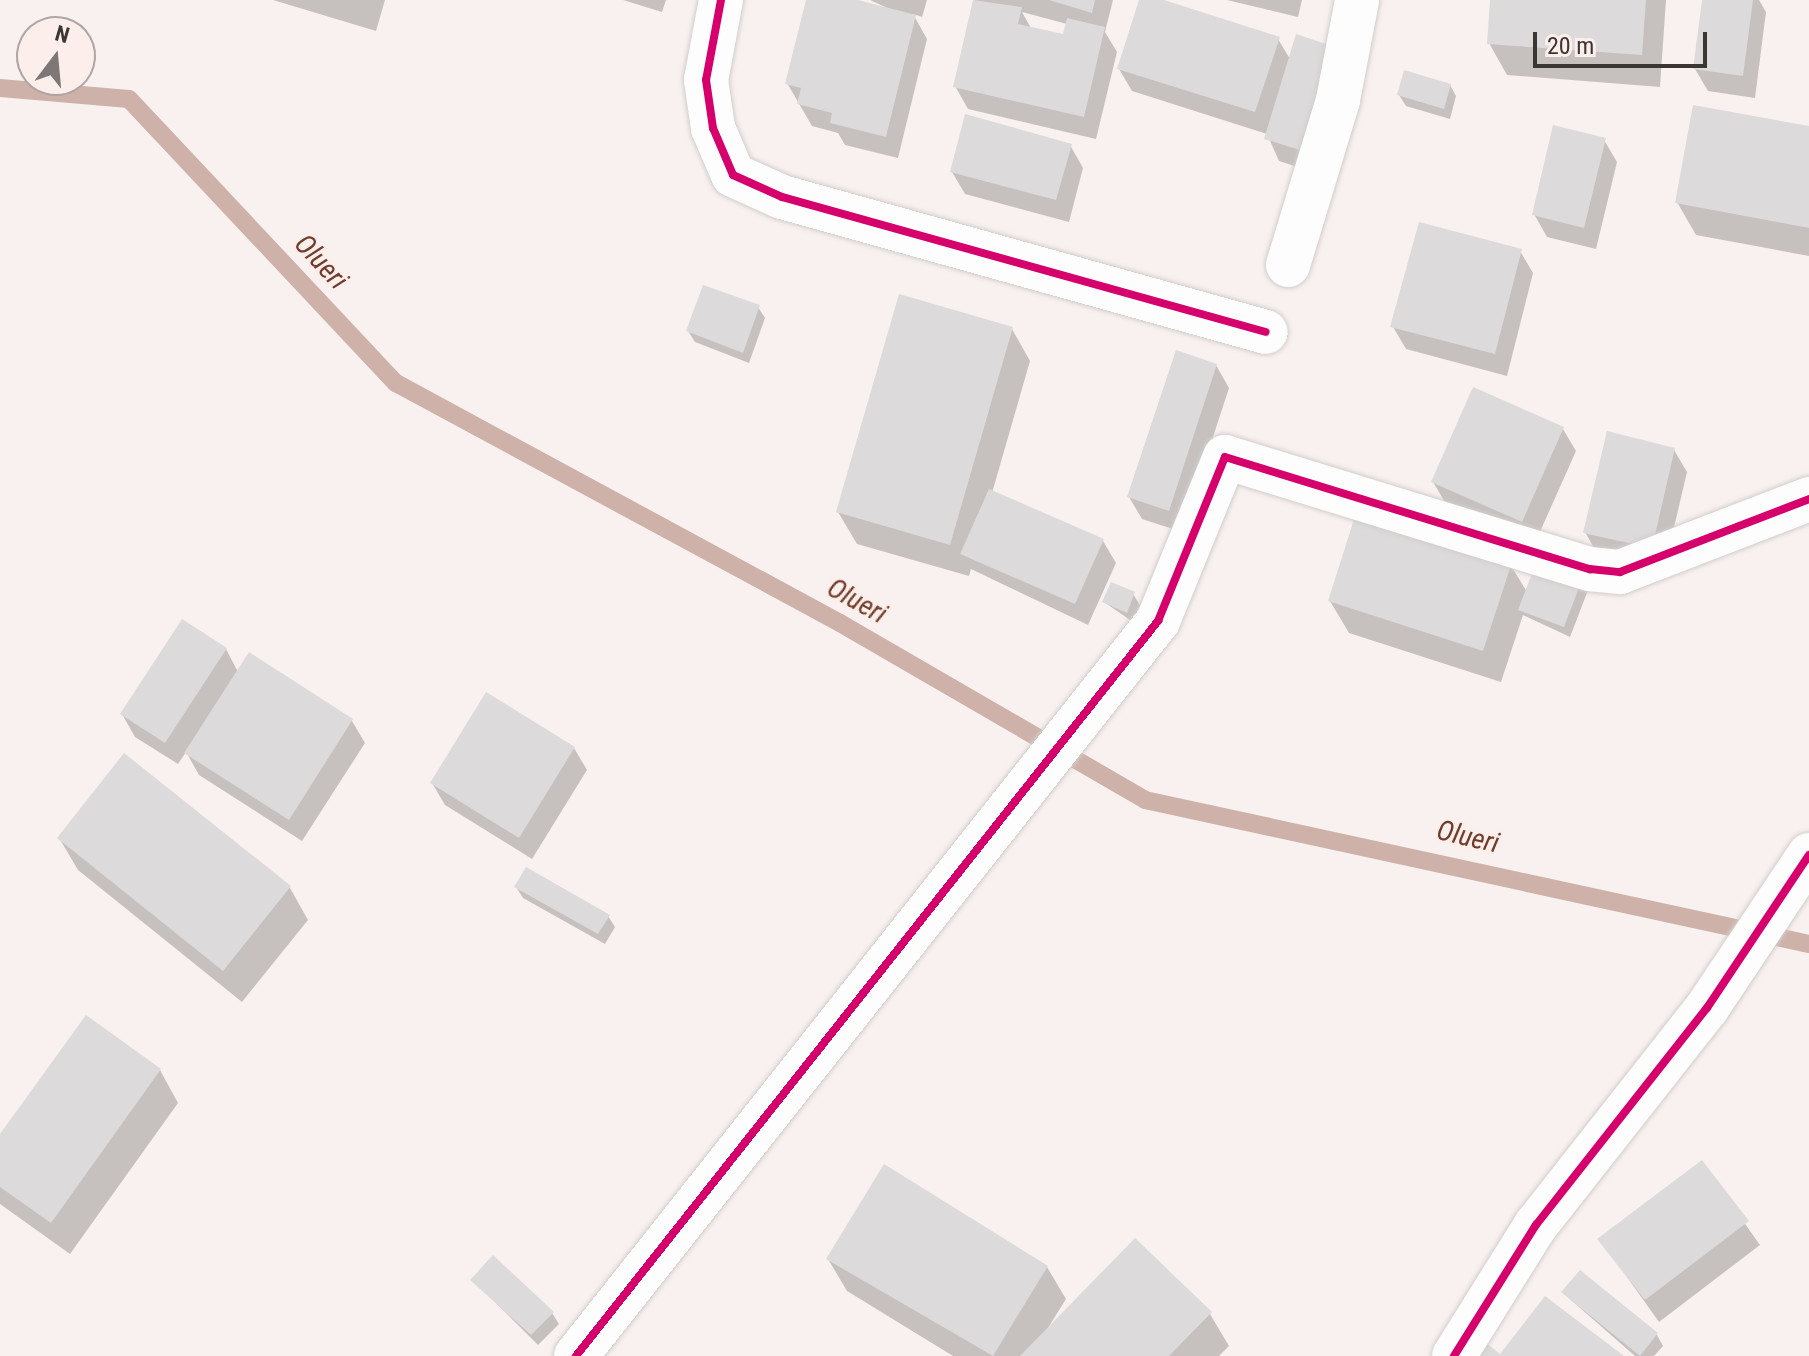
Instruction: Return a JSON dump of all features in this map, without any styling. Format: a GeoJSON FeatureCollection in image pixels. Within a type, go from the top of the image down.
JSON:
{"type":"FeatureCollection","features":[{"type":"Feature","properties":{"kind":"street"},"geometry":{"type":"LineString","coordinates":[[721,0],[706,80],[713,128],[733,175],[782,197],[1266,332]]}},
{"type":"Feature","properties":{"kind":"street"},"geometry":{"type":"LineString","coordinates":[[1288,265],[1338,100],[1357,0]]}},
{"type":"Feature","properties":{"kind":"street"},"geometry":{"type":"LineString","coordinates":[[576,1356],[1158,621],[1225,457],[1590,569],[1620,572],[1809,499]]}},
{"type":"Feature","properties":{"kind":"street"},"geometry":{"type":"LineString","coordinates":[[1454,1356],[1536,1225],[1707,1008],[1809,855]]}},
{"type":"Feature","properties":{"kind":"building"},"geometry":{"type":"Polygon","coordinates":[[[806,0],[858,0],[916,15],[886,137],[830,123],[832,113],[797,104],[801,88],[785,84],[806,0]]]}},
{"type":"Feature","properties":{"kind":"building"},"geometry":{"type":"Polygon","coordinates":[[[973,0],[1022,7],[1018,24],[1063,34],[1067,18],[1105,27],[1084,117],[953,87],[973,0]]]}},
{"type":"Feature","properties":{"kind":"building"},"geometry":{"type":"Polygon","coordinates":[[[1049,0],[1095,0],[1092,13],[1049,0]]]}},
{"type":"Feature","properties":{"kind":"building"},"geometry":{"type":"Polygon","coordinates":[[[1139,0],[1164,0],[1280,37],[1255,112],[1117,69],[1139,0]]]}},
{"type":"Feature","properties":{"kind":"building"},"geometry":{"type":"Polygon","coordinates":[[[1490,0],[1646,0],[1642,55],[1487,44],[1490,0]]]}},
{"type":"Feature","properties":{"kind":"building"},"geometry":{"type":"Polygon","coordinates":[[[1702,0],[1753,0],[1743,76],[1693,69],[1702,0]]]}},
{"type":"Feature","properties":{"kind":"building"},"geometry":{"type":"Polygon","coordinates":[[[1296,34],[1332,46],[1300,150],[1264,139],[1296,34]]]}},
{"type":"Feature","properties":{"kind":"building"},"geometry":{"type":"Polygon","coordinates":[[[1404,70],[1451,84],[1444,109],[1397,95],[1404,70]]]}},
{"type":"Feature","properties":{"kind":"building"},"geometry":{"type":"Polygon","coordinates":[[[1693,105],[1809,126],[1809,228],[1675,203],[1693,105]]]}},
{"type":"Feature","properties":{"kind":"building"},"geometry":{"type":"Polygon","coordinates":[[[965,114],[1072,144],[1056,200],[950,172],[965,114]]]}},
{"type":"Feature","properties":{"kind":"building"},"geometry":{"type":"Polygon","coordinates":[[[1553,125],[1606,138],[1584,228],[1532,215],[1553,125]]]}},
{"type":"Feature","properties":{"kind":"building"},"geometry":{"type":"Polygon","coordinates":[[[1419,222],[1522,249],[1495,354],[1390,327],[1419,222]]]}},
{"type":"Feature","properties":{"kind":"building"},"geometry":{"type":"Polygon","coordinates":[[[703,285],[760,305],[743,353],[686,331],[703,285]]]}},
{"type":"Feature","properties":{"kind":"building"},"geometry":{"type":"Polygon","coordinates":[[[899,294],[1013,327],[950,545],[836,512],[899,294]]]}},
{"type":"Feature","properties":{"kind":"building"},"geometry":{"type":"Polygon","coordinates":[[[1176,350],[1217,364],[1169,511],[1127,497],[1176,350]]]}},
{"type":"Feature","properties":{"kind":"building"},"geometry":{"type":"Polygon","coordinates":[[[1473,387],[1564,427],[1522,522],[1431,482],[1473,387]]]}},
{"type":"Feature","properties":{"kind":"building"},"geometry":{"type":"Polygon","coordinates":[[[1607,431],[1675,448],[1652,548],[1583,533],[1607,431]]]}},
{"type":"Feature","properties":{"kind":"building"},"geometry":{"type":"Polygon","coordinates":[[[989,489],[1104,539],[1075,604],[960,554],[989,489]]]}},
{"type":"Feature","properties":{"kind":"building"},"geometry":{"type":"Polygon","coordinates":[[[1356,513],[1512,562],[1483,651],[1328,601],[1356,513]]]}},
{"type":"Feature","properties":{"kind":"building"},"geometry":{"type":"Polygon","coordinates":[[[1539,555],[1585,572],[1564,627],[1518,610],[1539,555]]]}},
{"type":"Feature","properties":{"kind":"building"},"geometry":{"type":"Polygon","coordinates":[[[1111,582],[1135,592],[1127,613],[1102,602],[1111,582]]]}},
{"type":"Feature","properties":{"kind":"building"},"geometry":{"type":"Polygon","coordinates":[[[182,619],[227,648],[165,743],[120,714],[182,619]]]}},
{"type":"Feature","properties":{"kind":"building"},"geometry":{"type":"Polygon","coordinates":[[[249,652],[353,719],[289,820],[184,753],[249,652]]]}},
{"type":"Feature","properties":{"kind":"building"},"geometry":{"type":"Polygon","coordinates":[[[486,692],[575,747],[519,838],[430,783],[486,692]]]}},
{"type":"Feature","properties":{"kind":"building"},"geometry":{"type":"Polygon","coordinates":[[[124,753],[291,886],[223,971],[57,838],[124,753]]]}},
{"type":"Feature","properties":{"kind":"building"},"geometry":{"type":"Polygon","coordinates":[[[526,867],[610,915],[598,934],[514,887],[526,867]]]}},
{"type":"Feature","properties":{"kind":"building"},"geometry":{"type":"Polygon","coordinates":[[[86,1015],[161,1069],[51,1223],[0,1187],[0,1134],[86,1015]]]}},
{"type":"Feature","properties":{"kind":"building"},"geometry":{"type":"Polygon","coordinates":[[[1702,1160],[1749,1221],[1645,1300],[1597,1239],[1702,1160]]]}},
{"type":"Feature","properties":{"kind":"building"},"geometry":{"type":"Polygon","coordinates":[[[884,1164],[1048,1266],[993,1356],[826,1259],[884,1164]]]}},
{"type":"Feature","properties":{"kind":"building"},"geometry":{"type":"Polygon","coordinates":[[[1135,1238],[1212,1312],[1169,1356],[1020,1356],[1135,1238]]]}},
{"type":"Feature","properties":{"kind":"building"},"geometry":{"type":"Polygon","coordinates":[[[493,1255],[554,1312],[531,1335],[470,1280],[493,1255]]]}},
{"type":"Feature","properties":{"kind":"building"},"geometry":{"type":"Polygon","coordinates":[[[1580,1270],[1658,1333],[1640,1356],[1561,1292],[1580,1270]]]}},
{"type":"Feature","properties":{"kind":"building"},"geometry":{"type":"Polygon","coordinates":[[[1545,1296],[1624,1356],[1473,1356],[1484,1341],[1500,1354],[1545,1296]]]}},
{"type":"Feature","properties":{"kind":"waterway","name":"Olueri"},"geometry":{"type":"LineString","coordinates":[[0,88],[129,99],[396,383],[840,623],[1145,800],[1809,944]]}},
{"type":"Feature","properties":{"kind":"cycle path"},"geometry":{"type":"LineString","coordinates":[[721,0],[706,80],[713,128],[733,175],[782,197],[1266,332]]}},
{"type":"Feature","properties":{"kind":"cycle path"},"geometry":{"type":"LineString","coordinates":[[576,1356],[1158,621],[1225,457],[1590,569],[1620,572],[1809,499]]}},
{"type":"Feature","properties":{"kind":"cycle path"},"geometry":{"type":"LineString","coordinates":[[1454,1356],[1536,1225],[1707,1008],[1809,855]]}}]}
